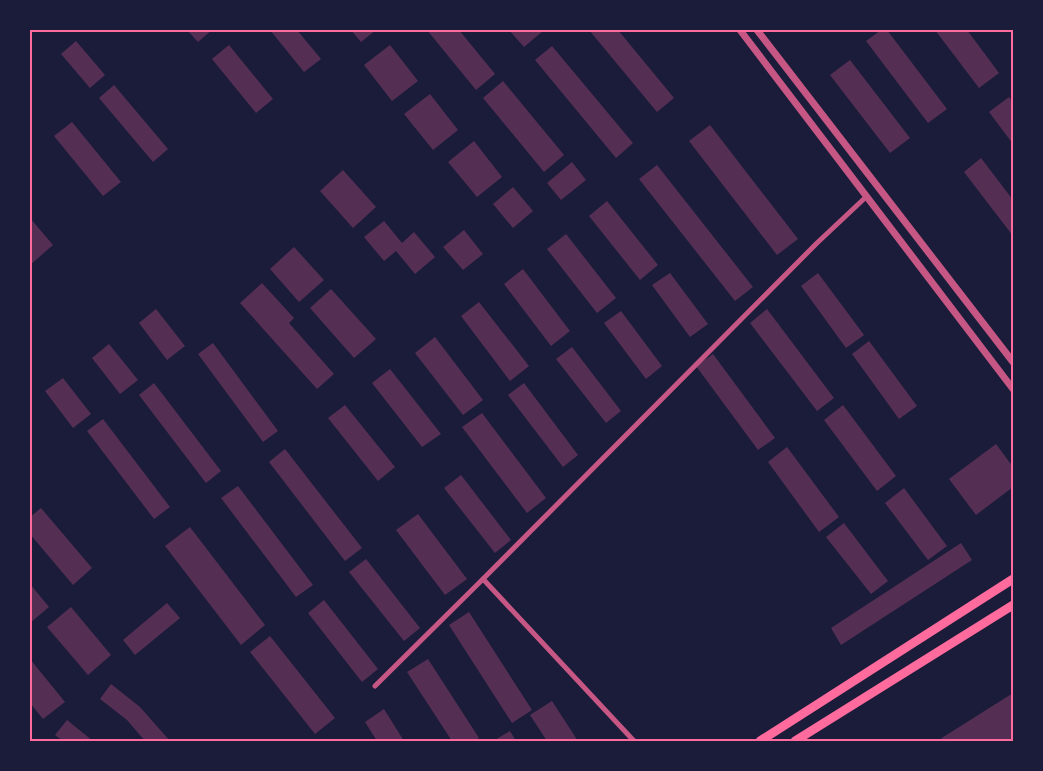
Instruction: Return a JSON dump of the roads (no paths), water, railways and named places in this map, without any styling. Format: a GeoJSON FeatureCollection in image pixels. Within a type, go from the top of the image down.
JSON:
{"type":"FeatureCollection","features":[{"type":"Feature","properties":{"kind":"main road"},"geometry":{"type":"LineString","coordinates":[[760,741],[1013,579]]}},
{"type":"Feature","properties":{"kind":"main road"},"geometry":{"type":"LineString","coordinates":[[795,741],[1013,605]]}},
{"type":"Feature","properties":{"kind":"street"},"geometry":{"type":"LineString","coordinates":[[740,30],[1013,389]]}},
{"type":"Feature","properties":{"kind":"street"},"geometry":{"type":"LineString","coordinates":[[757,30],[1013,362]]}},
{"type":"Feature","properties":{"kind":"street"},"geometry":{"type":"LineString","coordinates":[[375,686],[867,196]]}},
{"type":"Feature","properties":{"kind":"street"},"geometry":{"type":"LineString","coordinates":[[483,579],[634,741]]}}]}
